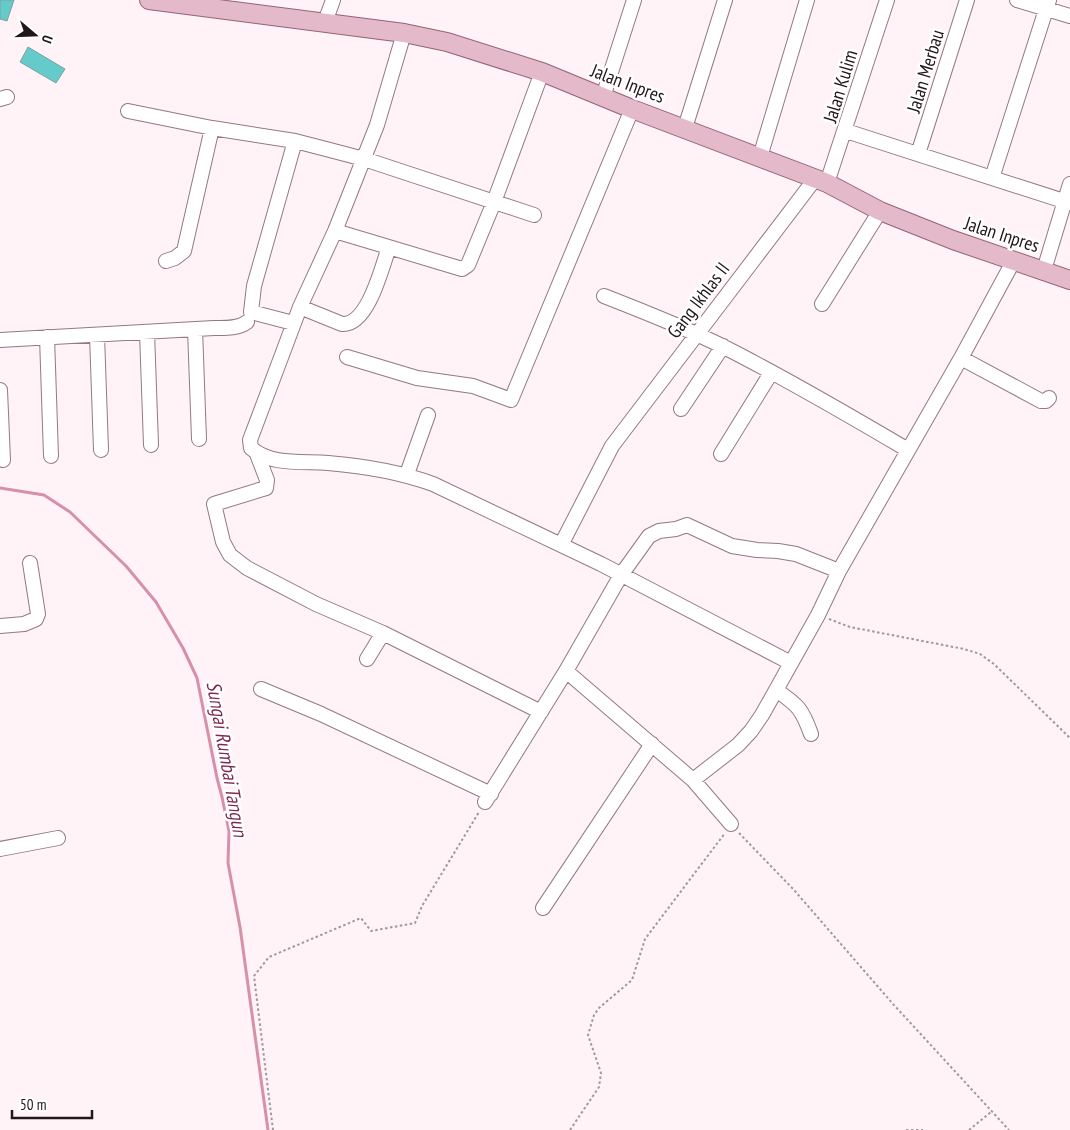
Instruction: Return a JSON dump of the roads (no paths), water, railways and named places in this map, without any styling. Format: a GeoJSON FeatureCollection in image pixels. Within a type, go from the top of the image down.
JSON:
{"type":"FeatureCollection","features":[{"type":"Feature","properties":{"kind":"main road","name":"Jalan Inpres"},"geometry":{"type":"LineString","coordinates":[[150,0],[226,5],[325,22],[404,32],[447,42],[542,72],[632,109],[821,181],[880,210],[953,240],[1070,280]]}},
{"type":"Feature","properties":{"kind":"street"},"geometry":{"type":"LineString","coordinates":[[325,22],[333,0]]}},
{"type":"Feature","properties":{"kind":"street"},"geometry":{"type":"LineString","coordinates":[[603,97],[634,0]]}},
{"type":"Feature","properties":{"kind":"street"},"geometry":{"type":"LineString","coordinates":[[685,128],[725,0]]}},
{"type":"Feature","properties":{"kind":"street"},"geometry":{"type":"LineString","coordinates":[[760,157],[807,0]]}},
{"type":"Feature","properties":{"kind":"street","name":"Jalan Kulim"},"geometry":{"type":"LineString","coordinates":[[821,181],[846,131],[886,0]]}},
{"type":"Feature","properties":{"kind":"street","name":"Jalan Merbau"},"geometry":{"type":"LineString","coordinates":[[918,154],[967,0]]}},
{"type":"Feature","properties":{"kind":"street"},"geometry":{"type":"LineString","coordinates":[[1017,0],[1047,4],[1070,16]]}},
{"type":"Feature","properties":{"kind":"street"},"geometry":{"type":"LineString","coordinates":[[992,178],[1047,4]]}},
{"type":"Feature","properties":{"kind":"street"},"geometry":{"type":"LineString","coordinates":[[404,32],[377,125],[335,231],[300,307],[250,440],[251,448],[257,454],[267,480],[266,488],[214,504],[223,542],[230,555],[247,568],[316,604],[383,633],[541,712]]}},
{"type":"Feature","properties":{"kind":"street"},"geometry":{"type":"LineString","coordinates":[[335,231],[462,269],[468,265],[494,202],[542,72]]}},
{"type":"Feature","properties":{"kind":"street"},"geometry":{"type":"LineString","coordinates":[[347,357],[417,378],[473,386],[510,400],[632,109]]}},
{"type":"Feature","properties":{"kind":"street"},"geometry":{"type":"LineString","coordinates":[[128,111],[212,128],[294,141],[364,159],[534,215]]}},
{"type":"Feature","properties":{"kind":"street"},"geometry":{"type":"LineString","coordinates":[[166,261],[176,258],[184,251],[212,128]]}},
{"type":"Feature","properties":{"kind":"street"},"geometry":{"type":"LineString","coordinates":[[846,131],[1067,202]]}},
{"type":"Feature","properties":{"kind":"street"},"geometry":{"type":"LineString","coordinates":[[294,141],[254,286],[251,312],[294,323]]}},
{"type":"Feature","properties":{"kind":"street","name":"Gang Ikhlas II"},"geometry":{"type":"LineString","coordinates":[[561,544],[610,450],[696,334],[821,181]]}},
{"type":"Feature","properties":{"kind":"street"},"geometry":{"type":"LineString","coordinates":[[1044,270],[1067,202],[1070,184]]}},
{"type":"Feature","properties":{"kind":"street"},"geometry":{"type":"LineString","coordinates":[[822,304],[880,210]]}},
{"type":"Feature","properties":{"kind":"street"},"geometry":{"type":"LineString","coordinates":[[300,307],[342,324],[347,324],[357,319],[368,304],[389,247]]}},
{"type":"Feature","properties":{"kind":"street"},"geometry":{"type":"LineString","coordinates":[[693,780],[752,731],[818,615],[839,571],[961,358],[1014,260]]}},
{"type":"Feature","properties":{"kind":"street"},"geometry":{"type":"LineString","coordinates":[[604,296],[723,346],[840,409],[908,450]]}},
{"type":"Feature","properties":{"kind":"street"},"geometry":{"type":"LineString","coordinates":[[0,340],[195,330],[236,326],[247,322]]}},
{"type":"Feature","properties":{"kind":"street"},"geometry":{"type":"LineString","coordinates":[[195,330],[199,439]]}},
{"type":"Feature","properties":{"kind":"street"},"geometry":{"type":"LineString","coordinates":[[147,332],[151,445]]}},
{"type":"Feature","properties":{"kind":"street"},"geometry":{"type":"LineString","coordinates":[[97,335],[101,450]]}},
{"type":"Feature","properties":{"kind":"street"},"geometry":{"type":"LineString","coordinates":[[48,337],[51,456]]}},
{"type":"Feature","properties":{"kind":"street"},"geometry":{"type":"LineString","coordinates":[[681,409],[723,346]]}},
{"type":"Feature","properties":{"kind":"street"},"geometry":{"type":"LineString","coordinates":[[961,358],[1041,401],[1046,401],[1049,398]]}},
{"type":"Feature","properties":{"kind":"street"},"geometry":{"type":"LineString","coordinates":[[721,454],[771,373]]}},
{"type":"Feature","properties":{"kind":"street"},"geometry":{"type":"LineString","coordinates":[[0,390],[3,460]]}},
{"type":"Feature","properties":{"kind":"street"},"geometry":{"type":"LineString","coordinates":[[407,474],[428,415]]}},
{"type":"Feature","properties":{"kind":"street"},"geometry":{"type":"LineString","coordinates":[[257,454],[290,462],[327,463],[407,474],[433,484],[561,544],[791,663]]}},
{"type":"Feature","properties":{"kind":"street"},"geometry":{"type":"LineString","coordinates":[[261,689],[321,714],[488,798],[566,671],[621,575],[649,536],[659,531],[676,530],[687,525],[732,546],[796,554],[839,571]]}},
{"type":"Feature","properties":{"kind":"street"},"geometry":{"type":"LineString","coordinates":[[0,626],[24,624],[36,618],[38,614],[30,563]]}},
{"type":"Feature","properties":{"kind":"street"},"geometry":{"type":"LineString","coordinates":[[367,660],[383,633]]}},
{"type":"Feature","properties":{"kind":"street"},"geometry":{"type":"LineString","coordinates":[[566,671],[693,780],[731,824]]}},
{"type":"Feature","properties":{"kind":"street"},"geometry":{"type":"LineString","coordinates":[[776,690],[791,701],[803,714],[810,734]]}},
{"type":"Feature","properties":{"kind":"street"},"geometry":{"type":"LineString","coordinates":[[543,908],[652,744]]}},
{"type":"Feature","properties":{"kind":"street"},"geometry":{"type":"LineString","coordinates":[[0,849],[58,838]]}},
{"type":"Feature","properties":{"kind":"waterway","name":"Sungai Rumbai Tangun"},"geometry":{"type":"LineString","coordinates":[[0,488],[44,495],[70,512],[126,566],[156,602],[183,648],[197,678],[229,831],[228,863],[240,927],[268,1130]]}}]}
